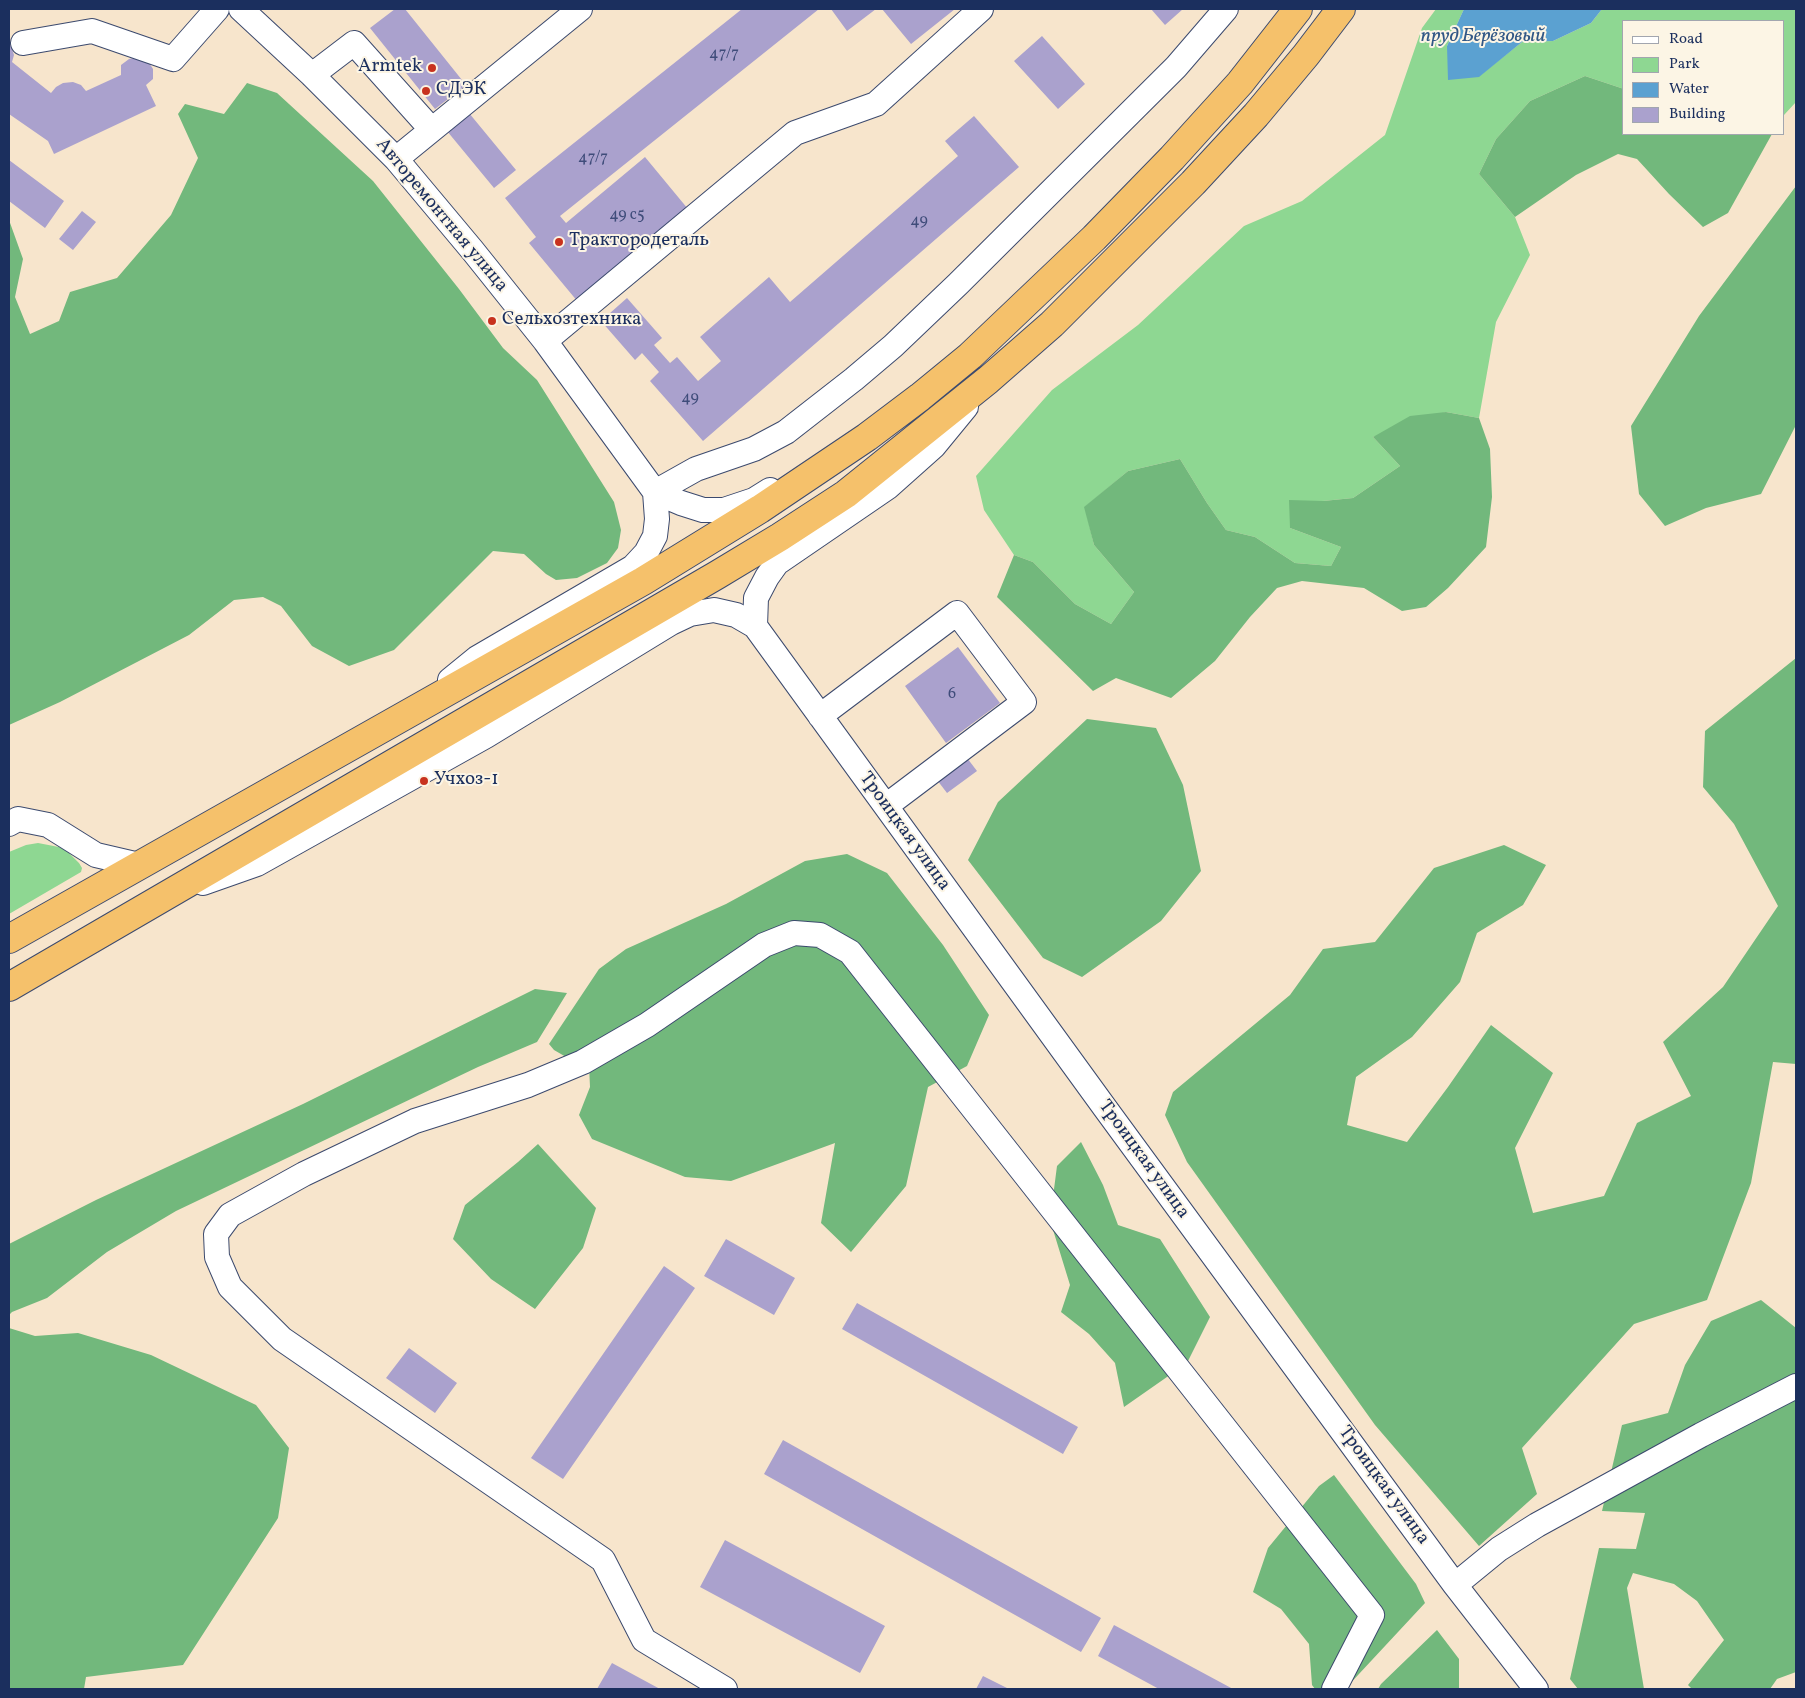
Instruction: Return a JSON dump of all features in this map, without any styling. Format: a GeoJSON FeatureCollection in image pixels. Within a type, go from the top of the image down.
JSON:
{"type":"FeatureCollection","features":[{"type":"Feature","properties":{"kind":"highway"},"geometry":{"type":"LineString","coordinates":[[9,939],[642,581],[760,508],[867,437],[920,398],[970,356],[1094,238],[1172,158],[1234,90],[1298,9]]}},
{"type":"Feature","properties":{"kind":"highway"},"geometry":{"type":"LineString","coordinates":[[9,987],[780,537],[846,494],[988,380],[1052,324],[1194,183],[1281,85],[1341,9]]}},
{"type":"Feature","properties":{"kind":"street"},"geometry":{"type":"LineString","coordinates":[[23,43],[92,31],[173,59],[217,9]]}},
{"type":"Feature","properties":{"kind":"street"},"geometry":{"type":"LineString","coordinates":[[396,159],[580,9]]}},
{"type":"Feature","properties":{"kind":"street"},"geometry":{"type":"LineString","coordinates":[[545,341],[795,133],[876,104],[981,9]]}},
{"type":"Feature","properties":{"kind":"street"},"geometry":{"type":"LineString","coordinates":[[655,492],[696,469],[754,449],[786,432],[867,368],[958,284],[1176,67],[1226,9]]}},
{"type":"Feature","properties":{"kind":"street","name":"Авторемонтная улица"},"geometry":{"type":"LineString","coordinates":[[252,12],[396,159],[545,341],[655,492]]}},
{"type":"Feature","properties":{"kind":"street"},"geometry":{"type":"LineString","coordinates":[[312,75],[354,43],[431,129]]}},
{"type":"Feature","properties":{"kind":"street"},"geometry":{"type":"LineString","coordinates":[[162,898],[257,864],[486,736],[677,620],[690,614],[714,610],[736,615],[755,626],[756,598],[766,577],[777,563],[888,487],[934,446],[988,380]]}},
{"type":"Feature","properties":{"kind":"street"},"geometry":{"type":"LineString","coordinates":[[655,492],[703,510],[724,510],[754,500],[864,427],[920,398]]}},
{"type":"Feature","properties":{"kind":"street"},"geometry":{"type":"LineString","coordinates":[[407,714],[477,658],[633,567],[646,553],[655,536],[657,519],[655,492]]}},
{"type":"Feature","properties":{"kind":"street"},"geometry":{"type":"LineString","coordinates":[[820,716],[957,613],[1024,702],[886,806]]}},
{"type":"Feature","properties":{"kind":"street","name":"Троицкая улица"},"geometry":{"type":"LineString","coordinates":[[755,626],[1455,1585],[1536,1689]]}},
{"type":"Feature","properties":{"kind":"street"},"geometry":{"type":"LineString","coordinates":[[9,824],[18,819],[48,825],[96,855],[139,865]]}},
{"type":"Feature","properties":{"kind":"street"},"geometry":{"type":"LineString","coordinates":[[725,1689],[644,1640],[603,1560],[282,1339],[230,1287],[216,1258],[216,1234],[230,1215],[304,1174],[415,1121],[528,1085],[583,1062],[647,1025],[764,944],[794,932],[820,935],[850,952],[1372,1615],[1334,1689]]}},
{"type":"Feature","properties":{"kind":"street"},"geometry":{"type":"LineString","coordinates":[[1455,1585],[1499,1549],[1537,1526],[1701,1435],[1796,1386]]}},
{"type":"Feature","properties":{"kind":"green space"},"geometry":{"type":"Polygon","coordinates":[[[1436,9],[1464,9],[1447,46],[1479,76],[1522,42],[1553,41],[1591,23],[1602,9],[1796,9],[1796,102],[1785,114],[1785,20],[1622,20],[1622,88],[1585,76],[1530,101],[1496,139],[1479,174],[1515,217],[1530,255],[1496,322],[1479,418],[1446,412],[1373,437],[1400,466],[1353,498],[1323,501],[1290,528],[1341,547],[1331,566],[1295,563],[1255,537],[1226,530],[1180,459],[1128,471],[1085,507],[1094,545],[1134,592],[1111,624],[1075,604],[1033,562],[1014,555],[984,510],[976,476],[1052,390],[1138,325],[1244,226],[1302,201],[1385,135],[1422,28],[1436,9]]]}},
{"type":"Feature","properties":{"kind":"green space"},"geometry":{"type":"Polygon","coordinates":[[[1585,76],[1622,88],[1622,135],[1771,135],[1728,213],[1703,227],[1637,159],[1618,154],[1576,175],[1515,217],[1479,174],[1496,139],[1530,101],[1585,76]]]}},
{"type":"Feature","properties":{"kind":"green space"},"geometry":{"type":"Polygon","coordinates":[[[247,83],[277,93],[373,181],[459,289],[503,348],[537,380],[614,502],[621,530],[618,548],[607,563],[577,578],[556,580],[546,574],[524,554],[493,551],[394,650],[349,666],[312,646],[281,606],[263,597],[234,600],[189,635],[60,702],[9,725],[9,220],[23,259],[15,297],[30,334],[59,321],[70,292],[117,278],[171,215],[198,158],[178,114],[185,104],[224,114],[247,83]]]}},
{"type":"Feature","properties":{"kind":"green space"},"geometry":{"type":"Polygon","coordinates":[[[1796,186],[1796,425],[1761,494],[1706,508],[1665,526],[1639,494],[1631,426],[1699,316],[1796,186]]]}},
{"type":"Feature","properties":{"kind":"green space"},"geometry":{"type":"Polygon","coordinates":[[[1446,412],[1479,418],[1490,449],[1492,497],[1486,547],[1448,588],[1426,607],[1402,611],[1364,588],[1302,581],[1277,588],[1250,617],[1215,661],[1171,698],[1116,678],[1093,691],[997,597],[1014,555],[1033,562],[1075,604],[1111,624],[1134,592],[1094,545],[1084,507],[1128,471],[1180,459],[1226,530],[1255,537],[1295,563],[1331,566],[1341,547],[1290,528],[1289,500],[1323,501],[1353,498],[1400,466],[1373,437],[1410,416],[1446,412]]]}},
{"type":"Feature","properties":{"kind":"green space"},"geometry":{"type":"Polygon","coordinates":[[[1796,658],[1796,1064],[1773,1062],[1751,1183],[1707,1300],[1634,1324],[1522,1448],[1537,1494],[1479,1546],[1375,1425],[1187,1162],[1165,1115],[1173,1092],[1290,995],[1323,949],[1375,942],[1434,868],[1504,845],[1546,865],[1523,905],[1477,933],[1460,982],[1412,1037],[1356,1077],[1347,1125],[1407,1142],[1491,1025],[1553,1073],[1515,1148],[1533,1213],[1604,1196],[1637,1123],[1691,1096],[1663,1042],[1723,987],[1778,906],[1734,824],[1703,787],[1705,731],[1796,658]]]}},
{"type":"Feature","properties":{"kind":"green space"},"geometry":{"type":"Polygon","coordinates":[[[1087,719],[1156,728],[1183,785],[1201,871],[1161,921],[1082,977],[1043,958],[968,860],[998,802],[1087,719]]]}},
{"type":"Feature","properties":{"kind":"green space"},"geometry":{"type":"Polygon","coordinates":[[[38,843],[64,848],[79,863],[82,868],[81,872],[9,914],[9,852],[26,845],[38,843]]]}},
{"type":"Feature","properties":{"kind":"green space"},"geometry":{"type":"Polygon","coordinates":[[[847,854],[887,873],[943,945],[989,1015],[967,1066],[928,1087],[906,1186],[851,1252],[821,1223],[835,1143],[731,1181],[685,1177],[592,1139],[579,1115],[590,1087],[589,1065],[573,1061],[554,1050],[549,1044],[599,969],[626,949],[726,904],[805,861],[847,854]]]}},
{"type":"Feature","properties":{"kind":"green space"},"geometry":{"type":"Polygon","coordinates":[[[535,989],[567,993],[537,1042],[478,1067],[176,1211],[107,1252],[47,1298],[12,1312],[9,1315],[9,1244],[96,1200],[303,1104],[535,989]]]}},
{"type":"Feature","properties":{"kind":"green space"},"geometry":{"type":"Polygon","coordinates":[[[1081,1142],[1103,1185],[1118,1225],[1160,1239],[1210,1317],[1187,1363],[1124,1407],[1115,1363],[1089,1334],[1061,1312],[1070,1285],[1050,1220],[1057,1166],[1081,1142]]]}},
{"type":"Feature","properties":{"kind":"green space"},"geometry":{"type":"Polygon","coordinates":[[[538,1144],[596,1208],[583,1248],[535,1309],[491,1279],[453,1239],[465,1205],[538,1144]]]}},
{"type":"Feature","properties":{"kind":"green space"},"geometry":{"type":"Polygon","coordinates":[[[1761,1300],[1796,1328],[1796,1672],[1777,1679],[1770,1689],[1692,1689],[1688,1685],[1724,1640],[1697,1601],[1674,1584],[1633,1573],[1627,1588],[1644,1689],[1578,1689],[1570,1679],[1599,1548],[1636,1549],[1645,1513],[1602,1511],[1622,1425],[1668,1413],[1685,1365],[1711,1321],[1761,1300]]]}},
{"type":"Feature","properties":{"kind":"green space"},"geometry":{"type":"Polygon","coordinates":[[[9,1328],[35,1336],[78,1333],[151,1355],[256,1405],[289,1448],[278,1518],[183,1665],[86,1677],[84,1689],[9,1689],[9,1328]]]}},
{"type":"Feature","properties":{"kind":"green space"},"geometry":{"type":"Polygon","coordinates":[[[1334,1475],[1416,1584],[1425,1603],[1345,1689],[1315,1689],[1312,1685],[1309,1644],[1281,1609],[1253,1592],[1268,1548],[1319,1486],[1334,1475]]]}},
{"type":"Feature","properties":{"kind":"green space"},"geometry":{"type":"Polygon","coordinates":[[[1437,1630],[1459,1659],[1459,1689],[1378,1689],[1381,1684],[1437,1630]]]}},
{"type":"Feature","properties":{"kind":"water","name":"пруд Берёзовый"},"geometry":{"type":"Polygon","coordinates":[[[1464,9],[1602,9],[1591,23],[1553,41],[1522,42],[1479,77],[1448,80],[1447,46],[1464,9]]]}},
{"type":"Feature","properties":{"kind":"building"},"geometry":{"type":"Polygon","coordinates":[[[395,9],[405,9],[466,85],[435,109],[370,28],[395,9]]]}},
{"type":"Feature","properties":{"kind":"building"},"geometry":{"type":"Polygon","coordinates":[[[742,9],[819,9],[560,216],[566,223],[645,157],[688,209],[578,302],[529,243],[536,237],[505,198],[742,9]]]}},
{"type":"Feature","properties":{"kind":"building"},"geometry":{"type":"Polygon","coordinates":[[[831,9],[876,9],[847,31],[831,9]]]}},
{"type":"Feature","properties":{"kind":"building"},"geometry":{"type":"Polygon","coordinates":[[[882,9],[955,9],[911,44],[882,9]]]}},
{"type":"Feature","properties":{"kind":"building"},"geometry":{"type":"Polygon","coordinates":[[[1151,9],[1183,9],[1165,25],[1151,9]]]}},
{"type":"Feature","properties":{"kind":"building"},"geometry":{"type":"Polygon","coordinates":[[[1042,36],[1085,84],[1058,109],[1014,61],[1042,36]]]}},
{"type":"Feature","properties":{"kind":"building"},"geometry":{"type":"Polygon","coordinates":[[[9,45],[14,55],[12,62],[51,93],[63,83],[73,82],[81,85],[86,91],[121,75],[121,65],[129,59],[138,57],[148,61],[153,69],[153,79],[146,85],[156,106],[54,154],[48,141],[9,114],[9,45]]]}},
{"type":"Feature","properties":{"kind":"building"},"geometry":{"type":"Polygon","coordinates":[[[469,113],[516,170],[494,188],[447,131],[469,113]]]}},
{"type":"Feature","properties":{"kind":"building"},"geometry":{"type":"Polygon","coordinates":[[[974,116],[1019,167],[703,441],[650,381],[659,372],[642,353],[635,360],[601,321],[627,298],[662,338],[654,345],[670,363],[677,357],[698,381],[721,361],[700,337],[769,277],[790,302],[958,156],[945,141],[974,116]]]}},
{"type":"Feature","properties":{"kind":"building"},"geometry":{"type":"Polygon","coordinates":[[[9,160],[64,201],[45,228],[9,201],[9,160]]]}},
{"type":"Feature","properties":{"kind":"building"},"geometry":{"type":"Polygon","coordinates":[[[82,211],[96,222],[73,250],[59,239],[82,211]]]}},
{"type":"Feature","properties":{"kind":"building"},"geometry":{"type":"Polygon","coordinates":[[[958,647],[1000,703],[946,743],[905,686],[958,647]]]}},
{"type":"Feature","properties":{"kind":"building"},"geometry":{"type":"Polygon","coordinates":[[[964,754],[977,771],[947,793],[934,776],[964,754]]]}},
{"type":"Feature","properties":{"kind":"building"},"geometry":{"type":"Polygon","coordinates":[[[726,1239],[795,1278],[774,1315],[704,1276],[726,1239]]]}},
{"type":"Feature","properties":{"kind":"building"},"geometry":{"type":"Polygon","coordinates":[[[664,1266],[695,1288],[563,1479],[531,1458],[664,1266]]]}},
{"type":"Feature","properties":{"kind":"building"},"geometry":{"type":"Polygon","coordinates":[[[857,1303],[1078,1427],[1063,1454],[842,1329],[857,1303]]]}},
{"type":"Feature","properties":{"kind":"building"},"geometry":{"type":"Polygon","coordinates":[[[409,1348],[457,1383],[435,1413],[386,1378],[409,1348]]]}},
{"type":"Feature","properties":{"kind":"building"},"geometry":{"type":"Polygon","coordinates":[[[783,1440],[1101,1618],[1081,1652],[764,1474],[783,1440]]]}},
{"type":"Feature","properties":{"kind":"building"},"geometry":{"type":"Polygon","coordinates":[[[725,1540],[885,1626],[860,1673],[700,1587],[725,1540]]]}},
{"type":"Feature","properties":{"kind":"building"},"geometry":{"type":"Polygon","coordinates":[[[1114,1625],[1233,1689],[1159,1689],[1098,1656],[1114,1625]]]}},
{"type":"Feature","properties":{"kind":"building"},"geometry":{"type":"Polygon","coordinates":[[[612,1663],[660,1689],[597,1689],[612,1663]]]}},
{"type":"Feature","properties":{"kind":"building"},"geometry":{"type":"Polygon","coordinates":[[[983,1676],[1009,1689],[976,1689],[983,1676]]]}},
{"type":"Feature","properties":{"kind":"place","name":"Armtek"},"geometry":{"type":"Point","coordinates":[432,68]}},
{"type":"Feature","properties":{"kind":"place","name":"СДЭК"},"geometry":{"type":"Point","coordinates":[426,91]}},
{"type":"Feature","properties":{"kind":"place","name":"Трактородеталь"},"geometry":{"type":"Point","coordinates":[559,242]}},
{"type":"Feature","properties":{"kind":"place","name":"Сельхозтехника"},"geometry":{"type":"Point","coordinates":[492,321]}},
{"type":"Feature","properties":{"kind":"place","name":"Учхоз-1"},"geometry":{"type":"Point","coordinates":[424,781]}}]}
